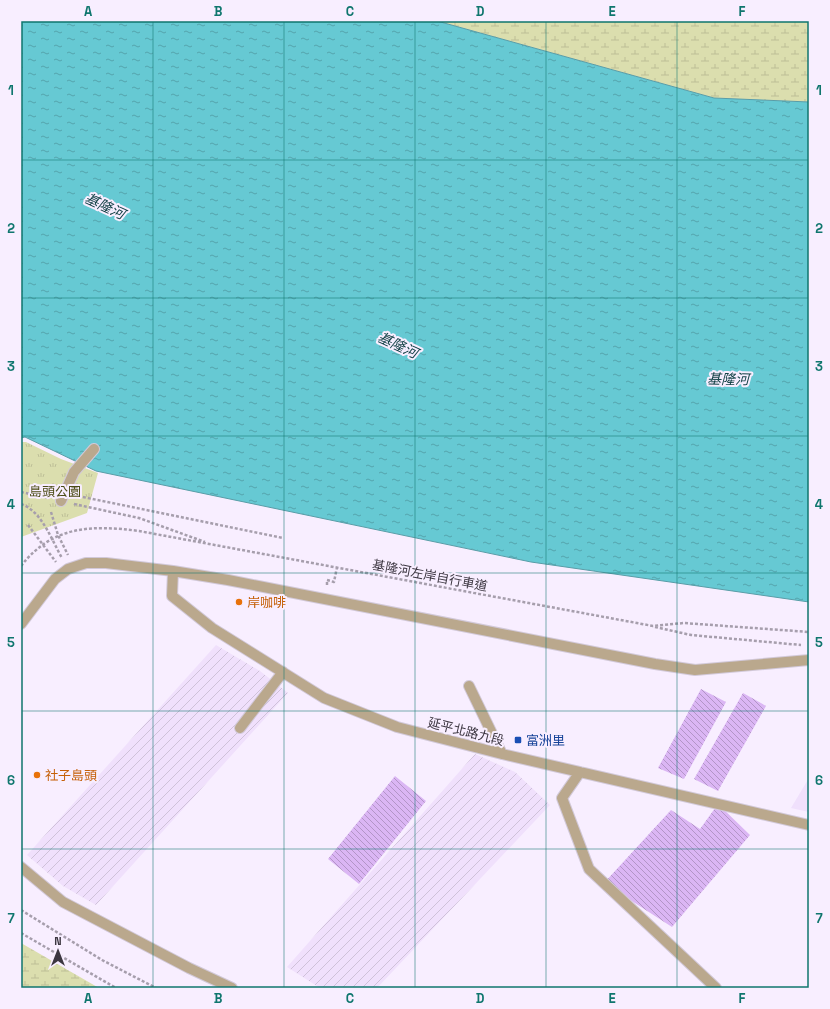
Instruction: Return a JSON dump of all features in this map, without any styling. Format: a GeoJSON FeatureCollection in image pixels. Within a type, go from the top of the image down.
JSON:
{"type":"FeatureCollection","features":[{"type":"Feature","properties":{"kind":"street"},"geometry":{"type":"LineString","coordinates":[[61,501],[74,472],[94,449]]}},
{"type":"Feature","properties":{"kind":"street"},"geometry":{"type":"LineString","coordinates":[[21,624],[46,588],[68,569],[97,562],[173,571],[331,600],[655,664],[695,670],[809,660]]}},
{"type":"Feature","properties":{"kind":"street","name":"延平北路九段"},"geometry":{"type":"LineString","coordinates":[[173,571],[172,596],[212,628],[324,698],[397,727],[502,754],[809,825]]}},
{"type":"Feature","properties":{"kind":"street"},"geometry":{"type":"LineString","coordinates":[[240,728],[282,672]]}},
{"type":"Feature","properties":{"kind":"street"},"geometry":{"type":"LineString","coordinates":[[469,686],[502,754]]}},
{"type":"Feature","properties":{"kind":"street"},"geometry":{"type":"LineString","coordinates":[[580,772],[562,798],[589,869],[716,988]]}},
{"type":"Feature","properties":{"kind":"street"},"geometry":{"type":"LineString","coordinates":[[21,867],[63,902],[189,968],[232,988]]}},
{"type":"Feature","properties":{"kind":"path"},"geometry":{"type":"LineString","coordinates":[[21,492],[139,518],[211,545]]}},
{"type":"Feature","properties":{"kind":"path"},"geometry":{"type":"LineString","coordinates":[[61,501],[70,494],[283,538]]}},
{"type":"Feature","properties":{"kind":"path"},"geometry":{"type":"LineString","coordinates":[[21,504],[26,506],[39,518],[68,569]]}},
{"type":"Feature","properties":{"kind":"path"},"geometry":{"type":"LineString","coordinates":[[51,512],[68,569]]}},
{"type":"Feature","properties":{"kind":"path"},"geometry":{"type":"LineString","coordinates":[[28,525],[44,545],[68,569]]}},
{"type":"Feature","properties":{"kind":"path","name":"基隆河左岸自行車道"},"geometry":{"type":"LineString","coordinates":[[21,566],[51,539],[58,535],[69,531],[90,527],[111,528],[337,567],[653,626],[684,624],[809,632]]}},
{"type":"Feature","properties":{"kind":"path"},"geometry":{"type":"LineString","coordinates":[[331,600],[333,586],[326,584],[327,580],[334,582],[337,567]]}},
{"type":"Feature","properties":{"kind":"path"},"geometry":{"type":"LineString","coordinates":[[653,626],[691,635],[802,646]]}},
{"type":"Feature","properties":{"kind":"path"},"geometry":{"type":"LineString","coordinates":[[21,910],[102,960],[156,988]]}},
{"type":"Feature","properties":{"kind":"path"},"geometry":{"type":"LineString","coordinates":[[21,933],[116,988]]}},
{"type":"Feature","properties":{"kind":"shaded area"},"geometry":{"type":"Polygon","coordinates":[[[216,645],[260,671],[288,693],[96,905],[63,886],[27,855],[216,645]]]}},
{"type":"Feature","properties":{"kind":"shaded area"},"geometry":{"type":"Polygon","coordinates":[[[475,754],[515,772],[550,805],[377,988],[320,988],[287,967],[475,754]]]}},
{"type":"Feature","properties":{"kind":"shaded area"},"geometry":{"type":"Polygon","coordinates":[[[809,778],[809,812],[791,808],[809,778]]]}},
{"type":"Feature","properties":{"kind":"green space"},"geometry":{"type":"Polygon","coordinates":[[[437,21],[809,21],[809,102],[714,98],[437,21]]]}},
{"type":"Feature","properties":{"kind":"green space","name":"島頭公園"},"geometry":{"type":"Polygon","coordinates":[[[21,442],[26,442],[61,459],[98,473],[87,513],[21,537],[21,442]]]}},
{"type":"Feature","properties":{"kind":"green space"},"geometry":{"type":"Polygon","coordinates":[[[21,943],[99,988],[21,988],[21,943]]]}},
{"type":"Feature","properties":{"kind":"water","name":"基隆河"},"geometry":{"type":"Polygon","coordinates":[[[21,21],[437,21],[714,98],[809,102],[809,602],[531,562],[96,471],[25,437],[21,438],[21,21]]]}},
{"type":"Feature","properties":{"kind":"building"},"geometry":{"type":"Polygon","coordinates":[[[701,689],[726,702],[684,779],[658,768],[701,689]]]}},
{"type":"Feature","properties":{"kind":"building"},"geometry":{"type":"Polygon","coordinates":[[[743,693],[766,706],[718,791],[694,779],[743,693]]]}},
{"type":"Feature","properties":{"kind":"building"},"geometry":{"type":"Polygon","coordinates":[[[395,776],[426,801],[359,884],[328,859],[395,776]]]}},
{"type":"Feature","properties":{"kind":"building"},"geometry":{"type":"Polygon","coordinates":[[[718,804],[750,835],[672,927],[604,883],[671,810],[700,829],[718,804]]]}},
{"type":"Feature","properties":{"kind":"place","name":"岸咖啡"},"geometry":{"type":"Point","coordinates":[239,602]}},
{"type":"Feature","properties":{"kind":"place","name":"富洲里"},"geometry":{"type":"Point","coordinates":[518,740]}},
{"type":"Feature","properties":{"kind":"place","name":"社子島頭"},"geometry":{"type":"Point","coordinates":[37,775]}}]}
